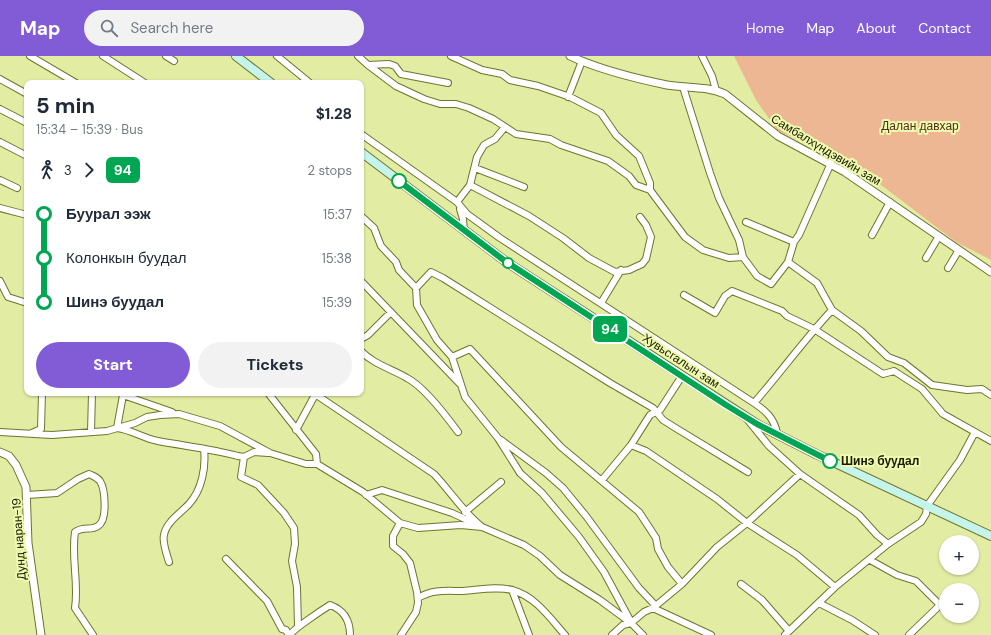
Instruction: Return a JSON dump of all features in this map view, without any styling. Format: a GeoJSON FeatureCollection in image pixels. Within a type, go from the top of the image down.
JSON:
{"type":"FeatureCollection","features":[{"type":"Feature","properties":{"kind":"main road"},"geometry":{"type":"LineString","coordinates":[[236,56],[267,80]]}},
{"type":"Feature","properties":{"kind":"main road","name":"Хувьсгалын зам"},"geometry":{"type":"LineString","coordinates":[[364,154],[505,261],[746,417],[816,454],[991,536]]}},
{"type":"Feature","properties":{"kind":"street"},"geometry":{"type":"LineString","coordinates":[[30,56],[71,80]]}},
{"type":"Feature","properties":{"kind":"street"},"geometry":{"type":"LineString","coordinates":[[103,56],[140,80]]}},
{"type":"Feature","properties":{"kind":"street"},"geometry":{"type":"LineString","coordinates":[[166,56],[174,61]]}},
{"type":"Feature","properties":{"kind":"street"},"geometry":{"type":"LineString","coordinates":[[277,56],[306,80]]}},
{"type":"Feature","properties":{"kind":"street"},"geometry":{"type":"LineString","coordinates":[[358,56],[396,86],[424,99],[440,104],[456,104],[469,108],[493,119],[516,134],[550,139],[561,145],[608,160],[629,176],[636,185],[650,190],[685,236],[703,250],[729,258],[743,257]]}},
{"type":"Feature","properties":{"kind":"street"},"geometry":{"type":"LineString","coordinates":[[451,56],[482,70],[502,74],[510,80],[538,86],[568,97],[601,113],[616,135],[639,156],[650,183],[650,190]]}},
{"type":"Feature","properties":{"kind":"street","name":"Самбалхүндэвийн зам"},"geometry":{"type":"LineString","coordinates":[[570,56],[582,61],[663,84],[716,90],[734,101],[778,136],[831,164],[890,202],[991,272]]}},
{"type":"Feature","properties":{"kind":"street"},"geometry":{"type":"LineString","coordinates":[[702,56],[712,76],[716,90]]}},
{"type":"Feature","properties":{"kind":"street"},"geometry":{"type":"LineString","coordinates":[[568,97],[582,61]]}},
{"type":"Feature","properties":{"kind":"street"},"geometry":{"type":"LineString","coordinates":[[368,65],[389,64],[395,66],[401,74]]}},
{"type":"Feature","properties":{"kind":"street"},"geometry":{"type":"LineString","coordinates":[[388,80],[401,74],[448,83]]}},
{"type":"Feature","properties":{"kind":"street"},"geometry":{"type":"LineString","coordinates":[[0,79],[24,92]]}},
{"type":"Feature","properties":{"kind":"street"},"geometry":{"type":"LineString","coordinates":[[683,87],[710,173],[719,198],[739,240],[743,257],[757,276],[771,284],[788,262],[794,242],[799,235],[831,164]]}},
{"type":"Feature","properties":{"kind":"street"},"geometry":{"type":"LineString","coordinates":[[0,109],[24,121]]}},
{"type":"Feature","properties":{"kind":"street"},"geometry":{"type":"LineString","coordinates":[[457,202],[470,185],[477,157],[484,145],[494,139],[505,127]]}},
{"type":"Feature","properties":{"kind":"street"},"geometry":{"type":"LineString","coordinates":[[364,136],[457,202],[480,225],[754,402],[771,416],[777,433]]}},
{"type":"Feature","properties":{"kind":"street"},"geometry":{"type":"LineString","coordinates":[[0,142],[24,154]]}},
{"type":"Feature","properties":{"kind":"street"},"geometry":{"type":"LineString","coordinates":[[475,168],[524,186]]}},
{"type":"Feature","properties":{"kind":"street"},"geometry":{"type":"LineString","coordinates":[[0,180],[17,188]]}},
{"type":"Feature","properties":{"kind":"street"},"geometry":{"type":"LineString","coordinates":[[470,185],[533,219],[563,238],[589,258],[615,272],[636,267],[642,264],[646,259],[651,237],[646,225],[640,217]]}},
{"type":"Feature","properties":{"kind":"street"},"geometry":{"type":"LineString","coordinates":[[457,202],[463,214],[464,231]]}},
{"type":"Feature","properties":{"kind":"street"},"geometry":{"type":"LineString","coordinates":[[872,235],[890,202]]}},
{"type":"Feature","properties":{"kind":"street"},"geometry":{"type":"LineString","coordinates":[[0,208],[24,213]]}},
{"type":"Feature","properties":{"kind":"street"},"geometry":{"type":"LineString","coordinates":[[364,219],[374,228],[381,246],[396,262],[399,270],[416,288],[417,305],[437,340],[452,357],[465,397],[498,438],[520,473],[542,494],[579,537],[604,572],[631,623]]}},
{"type":"Feature","properties":{"kind":"street"},"geometry":{"type":"LineString","coordinates":[[746,222],[794,242]]}},
{"type":"Feature","properties":{"kind":"street"},"geometry":{"type":"LineString","coordinates":[[926,258],[940,236]]}},
{"type":"Feature","properties":{"kind":"street"},"geometry":{"type":"LineString","coordinates":[[948,268],[959,250]]}},
{"type":"Feature","properties":{"kind":"street"},"geometry":{"type":"LineString","coordinates":[[788,262],[817,283],[832,310],[861,331],[888,357],[904,363],[932,385],[966,390],[982,389],[991,395]]}},
{"type":"Feature","properties":{"kind":"street"},"geometry":{"type":"LineString","coordinates":[[601,303],[621,270]]}},
{"type":"Feature","properties":{"kind":"street"},"geometry":{"type":"LineString","coordinates":[[416,288],[431,272],[443,278],[610,384],[653,408],[674,427],[748,472]]}},
{"type":"Feature","properties":{"kind":"street"},"geometry":{"type":"LineString","coordinates":[[0,280],[8,297],[24,303]]}},
{"type":"Feature","properties":{"kind":"street"},"geometry":{"type":"LineString","coordinates":[[364,284],[461,386]]}},
{"type":"Feature","properties":{"kind":"street"},"geometry":{"type":"LineString","coordinates":[[684,295],[715,313],[724,296],[732,291],[782,311],[787,316],[814,329],[883,374],[894,371],[922,389],[943,414],[991,441]]}},
{"type":"Feature","properties":{"kind":"street"},"geometry":{"type":"LineString","coordinates":[[754,402],[787,365],[814,329],[832,310]]}},
{"type":"Feature","properties":{"kind":"street"},"geometry":{"type":"LineString","coordinates":[[364,337],[391,312]]}},
{"type":"Feature","properties":{"kind":"street"},"geometry":{"type":"LineString","coordinates":[[452,357],[470,349],[560,447],[602,480],[639,512],[656,538],[658,549],[668,567],[682,584]]}},
{"type":"Feature","properties":{"kind":"street"},"geometry":{"type":"LineString","coordinates":[[364,355],[367,358],[408,378],[435,404],[458,432]]}},
{"type":"Feature","properties":{"kind":"street"},"geometry":{"type":"LineString","coordinates":[[602,480],[631,445],[650,415],[660,410],[682,376]]}},
{"type":"Feature","properties":{"kind":"street"},"geometry":{"type":"LineString","coordinates":[[32,433],[41,430],[42,396]]}},
{"type":"Feature","properties":{"kind":"street"},"geometry":{"type":"LineString","coordinates":[[90,432],[92,396]]}},
{"type":"Feature","properties":{"kind":"street"},"geometry":{"type":"LineString","coordinates":[[117,428],[123,396]]}},
{"type":"Feature","properties":{"kind":"street"},"geometry":{"type":"LineString","coordinates":[[129,396],[179,414],[220,426],[270,453],[306,464],[317,464],[366,495],[400,523],[418,528],[461,525],[482,527]]}},
{"type":"Feature","properties":{"kind":"street"},"geometry":{"type":"LineString","coordinates":[[270,396],[316,454],[317,464]]}},
{"type":"Feature","properties":{"kind":"street"},"geometry":{"type":"LineString","coordinates":[[296,430],[314,396]]}},
{"type":"Feature","properties":{"kind":"street"},"geometry":{"type":"LineString","coordinates":[[320,396],[434,474],[465,512],[482,527]]}},
{"type":"Feature","properties":{"kind":"street"},"geometry":{"type":"LineString","coordinates":[[0,432],[52,435],[90,432],[117,428],[151,416],[179,414]]}},
{"type":"Feature","properties":{"kind":"street"},"geometry":{"type":"LineString","coordinates":[[746,417],[769,446],[800,474],[859,515],[877,535],[888,544]]}},
{"type":"Feature","properties":{"kind":"street"},"geometry":{"type":"LineString","coordinates":[[117,428],[130,430],[138,435],[156,440],[244,457],[254,452],[270,453]]}},
{"type":"Feature","properties":{"kind":"street"},"geometry":{"type":"LineString","coordinates":[[741,584],[762,600],[787,633],[835,586],[870,560],[888,544],[921,522],[926,514],[927,506],[960,460],[975,432]]}},
{"type":"Feature","properties":{"kind":"street"},"geometry":{"type":"LineString","coordinates":[[498,438],[546,473],[563,488],[586,516],[654,607],[710,635]]}},
{"type":"Feature","properties":{"kind":"street"},"geometry":{"type":"LineString","coordinates":[[631,445],[646,451],[717,499],[747,523],[797,555],[835,586]]}},
{"type":"Feature","properties":{"kind":"street"},"geometry":{"type":"LineString","coordinates":[[169,562],[164,535],[171,521],[189,504],[199,488],[204,468],[204,449]]}},
{"type":"Feature","properties":{"kind":"street","name":"Дунд наран-19"},"geometry":{"type":"LineString","coordinates":[[0,452],[9,456],[16,465],[21,473],[27,495],[26,522],[28,543],[41,635]]}},
{"type":"Feature","properties":{"kind":"street"},"geometry":{"type":"LineString","coordinates":[[244,457],[241,477],[258,485],[284,513],[294,528],[295,544],[292,561],[297,587],[298,627]]}},
{"type":"Feature","properties":{"kind":"street"},"geometry":{"type":"LineString","coordinates":[[27,495],[58,493],[78,479],[89,474],[96,477],[101,482],[104,493],[105,509],[103,520],[100,525],[94,528],[84,527],[75,532],[72,545],[77,594],[75,608],[93,635]]}},
{"type":"Feature","properties":{"kind":"street"},"geometry":{"type":"LineString","coordinates":[[612,635],[623,625],[631,623],[644,612],[654,607],[682,584],[717,547],[747,523],[800,474]]}},
{"type":"Feature","properties":{"kind":"street"},"geometry":{"type":"LineString","coordinates":[[465,512],[501,482]]}},
{"type":"Feature","properties":{"kind":"street"},"geometry":{"type":"LineString","coordinates":[[366,495],[382,490],[452,513],[524,545],[540,556],[565,579],[600,600],[631,623],[642,635]]}},
{"type":"Feature","properties":{"kind":"street"},"geometry":{"type":"LineString","coordinates":[[400,523],[393,536],[393,546],[403,554],[410,563],[418,598],[416,612],[403,634]]}},
{"type":"Feature","properties":{"kind":"street"},"geometry":{"type":"LineString","coordinates":[[226,559],[252,582],[267,601],[282,628],[286,630],[289,635],[292,630],[330,605],[337,608],[345,616],[350,625],[350,635]]}},
{"type":"Feature","properties":{"kind":"street"},"geometry":{"type":"LineString","coordinates":[[870,560],[897,574],[916,581],[940,605],[909,635]]}},
{"type":"Feature","properties":{"kind":"street"},"geometry":{"type":"LineString","coordinates":[[418,598],[425,594],[439,590],[512,590],[538,605],[555,622],[564,635]]}},
{"type":"Feature","properties":{"kind":"street"},"geometry":{"type":"LineString","coordinates":[[512,590],[529,635]]}},
{"type":"Feature","properties":{"kind":"street"},"geometry":{"type":"LineString","coordinates":[[819,603],[852,620],[874,635]]}},
{"type":"Feature","properties":{"kind":"green space","name":"Далан давхар"},"geometry":{"type":"Polygon","coordinates":[[[734,56],[991,56],[991,260],[956,242],[872,178],[839,159],[777,130],[756,100],[734,56]]]}},
{"type":"Feature","properties":{"kind":"bus line","name":"94"},"geometry":{"type":"LineString","coordinates":[[399,181],[505,261],[726,405],[757,424],[830,461]]}},
{"type":"Feature","properties":{"kind":"place","name":"Шинэ буудал"},"geometry":{"type":"Point","coordinates":[830,461]}}]}
